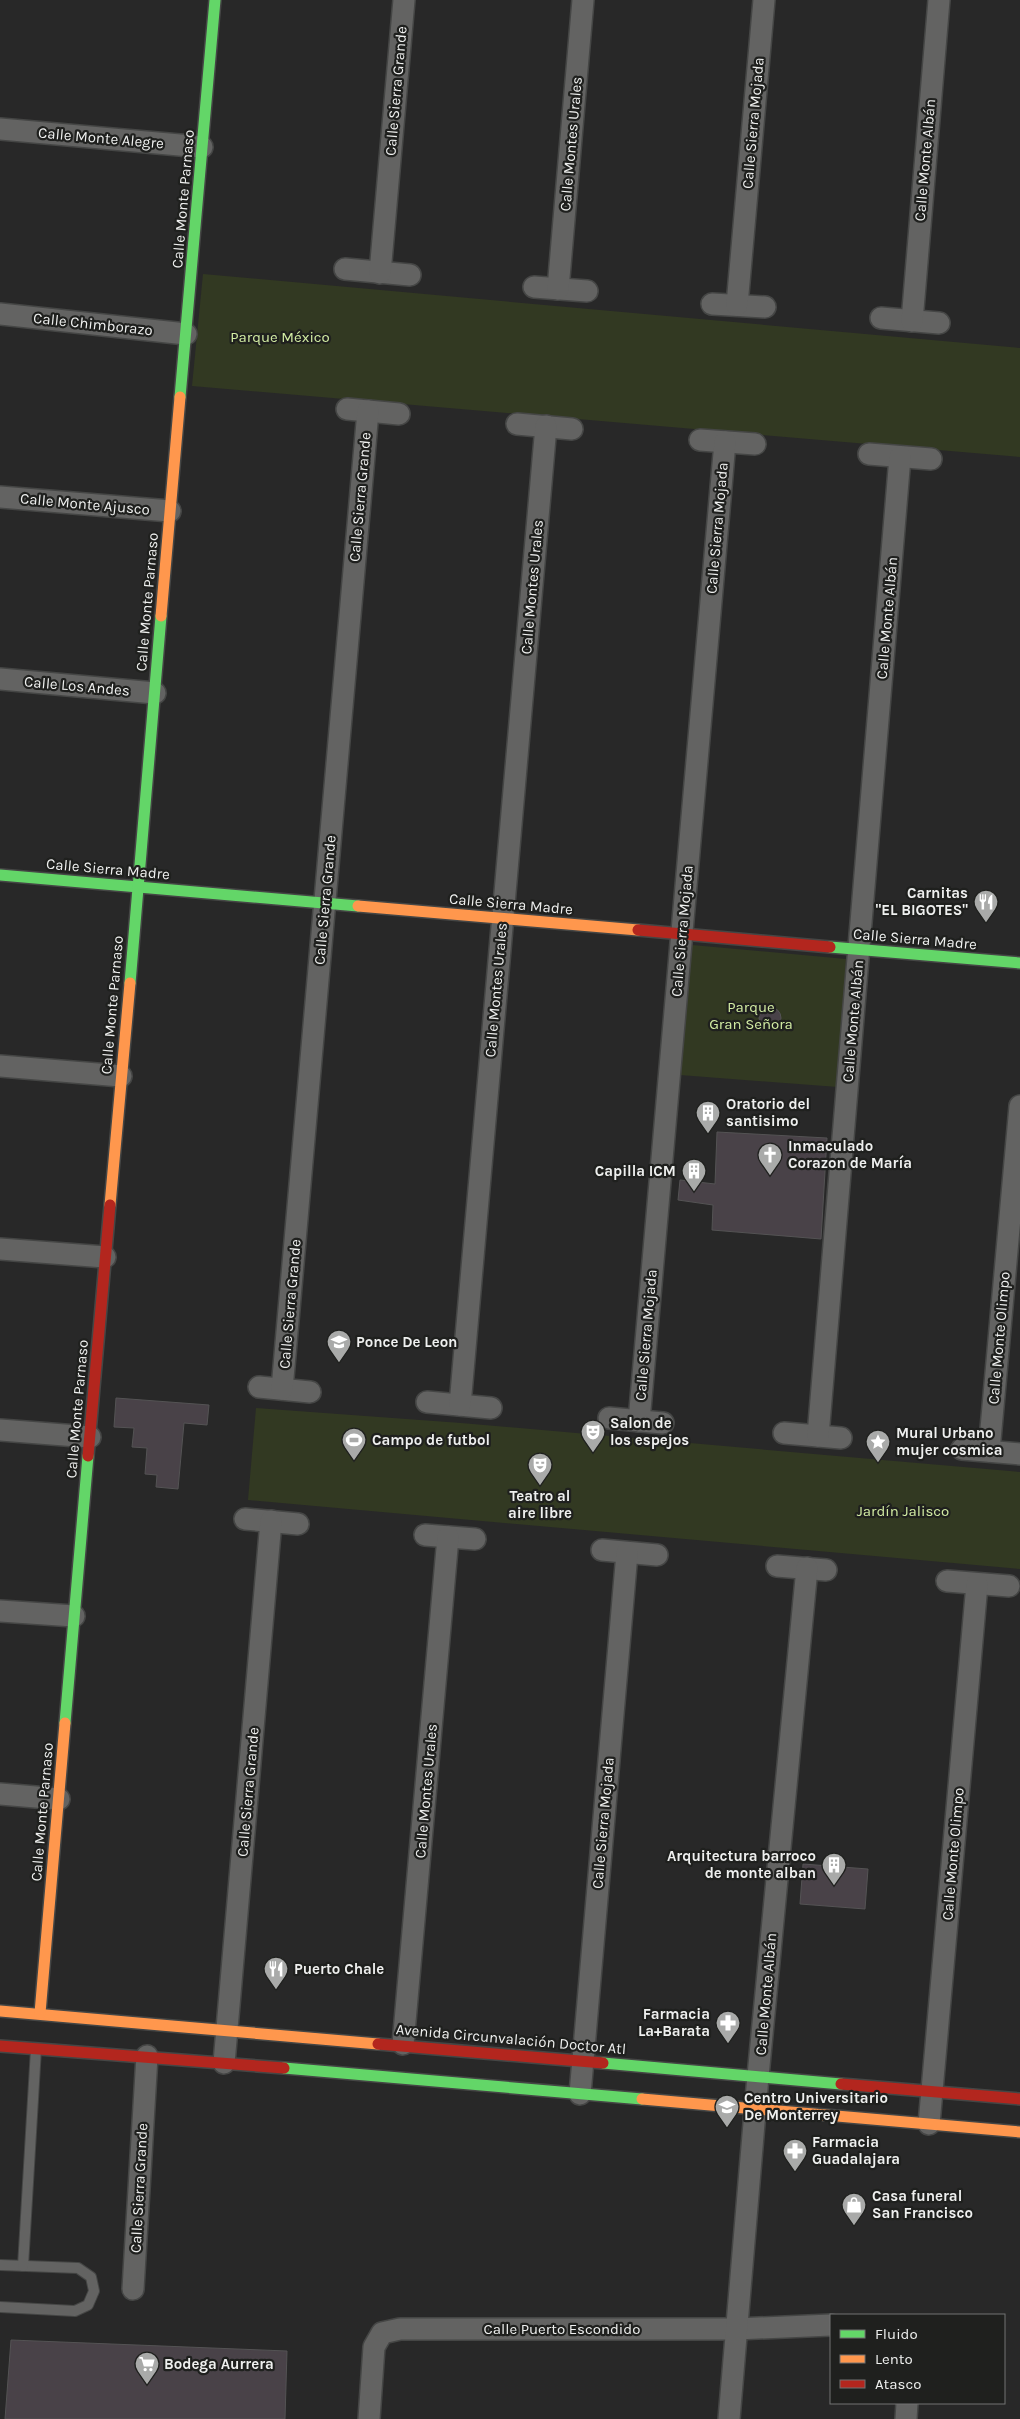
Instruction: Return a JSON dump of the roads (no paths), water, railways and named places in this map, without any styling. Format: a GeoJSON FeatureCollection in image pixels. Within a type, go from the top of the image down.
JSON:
{"type":"FeatureCollection","features":[{"type":"Feature","properties":{"kind":"street","name":"Calle Monte Parnaso"},"geometry":{"type":"LineString","coordinates":[[40,2013],[215,0]]}},
{"type":"Feature","properties":{"kind":"street","name":"Calle Sierra Grande"},"geometry":{"type":"LineString","coordinates":[[380,273],[404,0]]}},
{"type":"Feature","properties":{"kind":"street","name":"Calle Montes Urales"},"geometry":{"type":"LineString","coordinates":[[558,289],[583,0]]}},
{"type":"Feature","properties":{"kind":"street","name":"Calle Sierra Mojada"},"geometry":{"type":"LineString","coordinates":[[737,305],[764,0]]}},
{"type":"Feature","properties":{"kind":"street","name":"Calle Monte Albán"},"geometry":{"type":"LineString","coordinates":[[912,321],[939,0]]}},
{"type":"Feature","properties":{"kind":"street","name":"Calle Monte Alegre"},"geometry":{"type":"LineString","coordinates":[[0,129],[202,147]]}},
{"type":"Feature","properties":{"kind":"street"},"geometry":{"type":"LineString","coordinates":[[345,270],[410,275]]}},
{"type":"Feature","properties":{"kind":"street"},"geometry":{"type":"LineString","coordinates":[[534,287],[587,291]]}},
{"type":"Feature","properties":{"kind":"street"},"geometry":{"type":"LineString","coordinates":[[712,304],[765,308]]}},
{"type":"Feature","properties":{"kind":"street","name":"Calle Chimborazo"},"geometry":{"type":"LineString","coordinates":[[0,314],[186,334]]}},
{"type":"Feature","properties":{"kind":"street"},"geometry":{"type":"LineString","coordinates":[[882,318],[939,323]]}},
{"type":"Feature","properties":{"kind":"street"},"geometry":{"type":"LineString","coordinates":[[346,409],[400,414]]}},
{"type":"Feature","properties":{"kind":"street","name":"Calle Sierra Grande"},"geometry":{"type":"LineString","coordinates":[[282,1389],[368,411]]}},
{"type":"Feature","properties":{"kind":"street"},"geometry":{"type":"LineString","coordinates":[[517,424],[572,429]]}},
{"type":"Feature","properties":{"kind":"street","name":"Calle Montes Urales"},"geometry":{"type":"LineString","coordinates":[[460,1405],[546,426]]}},
{"type":"Feature","properties":{"kind":"street"},"geometry":{"type":"LineString","coordinates":[[700,440],[755,444]]}},
{"type":"Feature","properties":{"kind":"street","name":"Calle Sierra Mojada"},"geometry":{"type":"LineString","coordinates":[[639,1421],[725,442]]}},
{"type":"Feature","properties":{"kind":"street"},"geometry":{"type":"LineString","coordinates":[[869,454],[931,459]]}},
{"type":"Feature","properties":{"kind":"street","name":"Calle Monte Albán"},"geometry":{"type":"LineString","coordinates":[[818,1436],[900,457]]}},
{"type":"Feature","properties":{"kind":"street","name":"Calle Monte Ajusco"},"geometry":{"type":"LineString","coordinates":[[0,497],[170,512]]}},
{"type":"Feature","properties":{"kind":"street","name":"Calle Los Andes"},"geometry":{"type":"LineString","coordinates":[[0,679],[154,692]]}},
{"type":"Feature","properties":{"kind":"street","name":"Calle Sierra Madre"},"geometry":{"type":"LineString","coordinates":[[0,875],[1020,963]]}},
{"type":"Feature","properties":{"kind":"street"},"geometry":{"type":"LineString","coordinates":[[0,1066],[121,1076]]}},
{"type":"Feature","properties":{"kind":"street","name":"Calle Monte Olimpo"},"geometry":{"type":"LineString","coordinates":[[989,1451],[1020,1106]]}},
{"type":"Feature","properties":{"kind":"street"},"geometry":{"type":"LineString","coordinates":[[0,1248],[105,1257]]}},
{"type":"Feature","properties":{"kind":"street"},"geometry":{"type":"LineString","coordinates":[[259,1387],[310,1392]]}},
{"type":"Feature","properties":{"kind":"street"},"geometry":{"type":"LineString","coordinates":[[427,1402],[491,1408]]}},
{"type":"Feature","properties":{"kind":"street"},"geometry":{"type":"LineString","coordinates":[[609,1418],[664,1423]]}},
{"type":"Feature","properties":{"kind":"street"},"geometry":{"type":"LineString","coordinates":[[0,1430],[90,1437]]}},
{"type":"Feature","properties":{"kind":"street"},"geometry":{"type":"LineString","coordinates":[[784,1433],[841,1438]]}},
{"type":"Feature","properties":{"kind":"street"},"geometry":{"type":"LineString","coordinates":[[962,1449],[1020,1454]]}},
{"type":"Feature","properties":{"kind":"street"},"geometry":{"type":"LineString","coordinates":[[244,1519],[298,1524]]}},
{"type":"Feature","properties":{"kind":"street","name":"Calle Sierra Grande"},"geometry":{"type":"LineString","coordinates":[[224,2063],[271,1521]]}},
{"type":"Feature","properties":{"kind":"street"},"geometry":{"type":"LineString","coordinates":[[425,1535],[475,1539]]}},
{"type":"Feature","properties":{"kind":"street","name":"Calle Montes Urales"},"geometry":{"type":"LineString","coordinates":[[403,2044],[448,1537]]}},
{"type":"Feature","properties":{"kind":"street"},"geometry":{"type":"LineString","coordinates":[[602,1550],[657,1555]]}},
{"type":"Feature","properties":{"kind":"street","name":"Calle Sierra Mojada"},"geometry":{"type":"LineString","coordinates":[[580,2094],[627,1553]]}},
{"type":"Feature","properties":{"kind":"street","name":"Calle Monte Albán"},"geometry":{"type":"LineString","coordinates":[[729,2419],[758,2076],[816,1569],[777,1566]]}},
{"type":"Feature","properties":{"kind":"street"},"geometry":{"type":"LineString","coordinates":[[947,1581],[1009,1586]]}},
{"type":"Feature","properties":{"kind":"street","name":"Calle Monte Olimpo"},"geometry":{"type":"LineString","coordinates":[[929,2124],[977,1584]]}},
{"type":"Feature","properties":{"kind":"street"},"geometry":{"type":"LineString","coordinates":[[0,1611],[74,1616]]}},
{"type":"Feature","properties":{"kind":"street"},"geometry":{"type":"LineString","coordinates":[[0,1794],[58,1799]]}},
{"type":"Feature","properties":{"kind":"street","name":"Avenida Circunvalación Doctor Atl"},"geometry":{"type":"LineString","coordinates":[[0,2011],[403,2044],[1020,2099]]}},
{"type":"Feature","properties":{"kind":"street"},"geometry":{"type":"LineString","coordinates":[[0,2046],[147,2056],[1020,2132]]}},
{"type":"Feature","properties":{"kind":"street","name":"Calle Sierra Grande"},"geometry":{"type":"LineString","coordinates":[[133,2289],[147,2056]]}},
{"type":"Feature","properties":{"kind":"street","name":"Calle Puerto Escondido"},"geometry":{"type":"LineString","coordinates":[[368,2419],[374,2347],[382,2333],[400,2329],[736,2329],[830,2325]]}},
{"type":"Feature","properties":{"kind":"street"},"geometry":{"type":"LineString","coordinates":[[906,2419],[907,2404]]}},
{"type":"Feature","properties":{"kind":"lane"},"geometry":{"type":"LineString","coordinates":[[23,2266],[36,2048]]}},
{"type":"Feature","properties":{"kind":"lane"},"geometry":{"type":"LineString","coordinates":[[0,2265],[78,2268],[91,2277],[94,2291],[88,2305],[75,2310],[0,2307]]}},
{"type":"Feature","properties":{"kind":"place","name":"Carnitas \"EL BIGOTES\""},"geometry":{"type":"Point","coordinates":[986,923]}},
{"type":"Feature","properties":{"kind":"place","name":"Oratorio del santisimo"},"geometry":{"type":"Point","coordinates":[708,1134]}},
{"type":"Feature","properties":{"kind":"place","name":"Inmaculado Corazon de María"},"geometry":{"type":"Point","coordinates":[770,1176]}},
{"type":"Feature","properties":{"kind":"place","name":"Capilla ICM"},"geometry":{"type":"Point","coordinates":[694,1192]}},
{"type":"Feature","properties":{"kind":"place","name":"Ponce De Leon"},"geometry":{"type":"Point","coordinates":[339,1363]}},
{"type":"Feature","properties":{"kind":"place","name":"Salon de los espejos"},"geometry":{"type":"Point","coordinates":[593,1453]}},
{"type":"Feature","properties":{"kind":"place","name":"Campo de futbol"},"geometry":{"type":"Point","coordinates":[354,1461]}},
{"type":"Feature","properties":{"kind":"place","name":"Mural Urbano mujer cosmica"},"geometry":{"type":"Point","coordinates":[878,1463]}},
{"type":"Feature","properties":{"kind":"place","name":"Teatro al aire libre"},"geometry":{"type":"Point","coordinates":[540,1486]}},
{"type":"Feature","properties":{"kind":"place","name":"Arquitectura barroco de monte alban"},"geometry":{"type":"Point","coordinates":[834,1886]}},
{"type":"Feature","properties":{"kind":"place","name":"Puerto Chale"},"geometry":{"type":"Point","coordinates":[276,1990]}},
{"type":"Feature","properties":{"kind":"place","name":"Farmacia La+Barata"},"geometry":{"type":"Point","coordinates":[728,2044]}},
{"type":"Feature","properties":{"kind":"place","name":"Centro Universitario De Monterrey"},"geometry":{"type":"Point","coordinates":[727,2128]}},
{"type":"Feature","properties":{"kind":"place","name":"Farmacia Guadalajara"},"geometry":{"type":"Point","coordinates":[795,2172]}},
{"type":"Feature","properties":{"kind":"place","name":"Casa funeral San Francisco"},"geometry":{"type":"Point","coordinates":[854,2226]}},
{"type":"Feature","properties":{"kind":"place","name":"Bodega Aurrera"},"geometry":{"type":"Point","coordinates":[147,2385]}},
{"type":"Feature","properties":{"kind":"park label","name":"Parque México"},"geometry":{"type":"Point","coordinates":[280,337]}},
{"type":"Feature","properties":{"kind":"park label","name":"Parque Gran Señora"},"geometry":{"type":"Point","coordinates":[751,1016]}},
{"type":"Feature","properties":{"kind":"park label","name":"Jardín Jalisco"},"geometry":{"type":"Point","coordinates":[903,1511]}}]}
